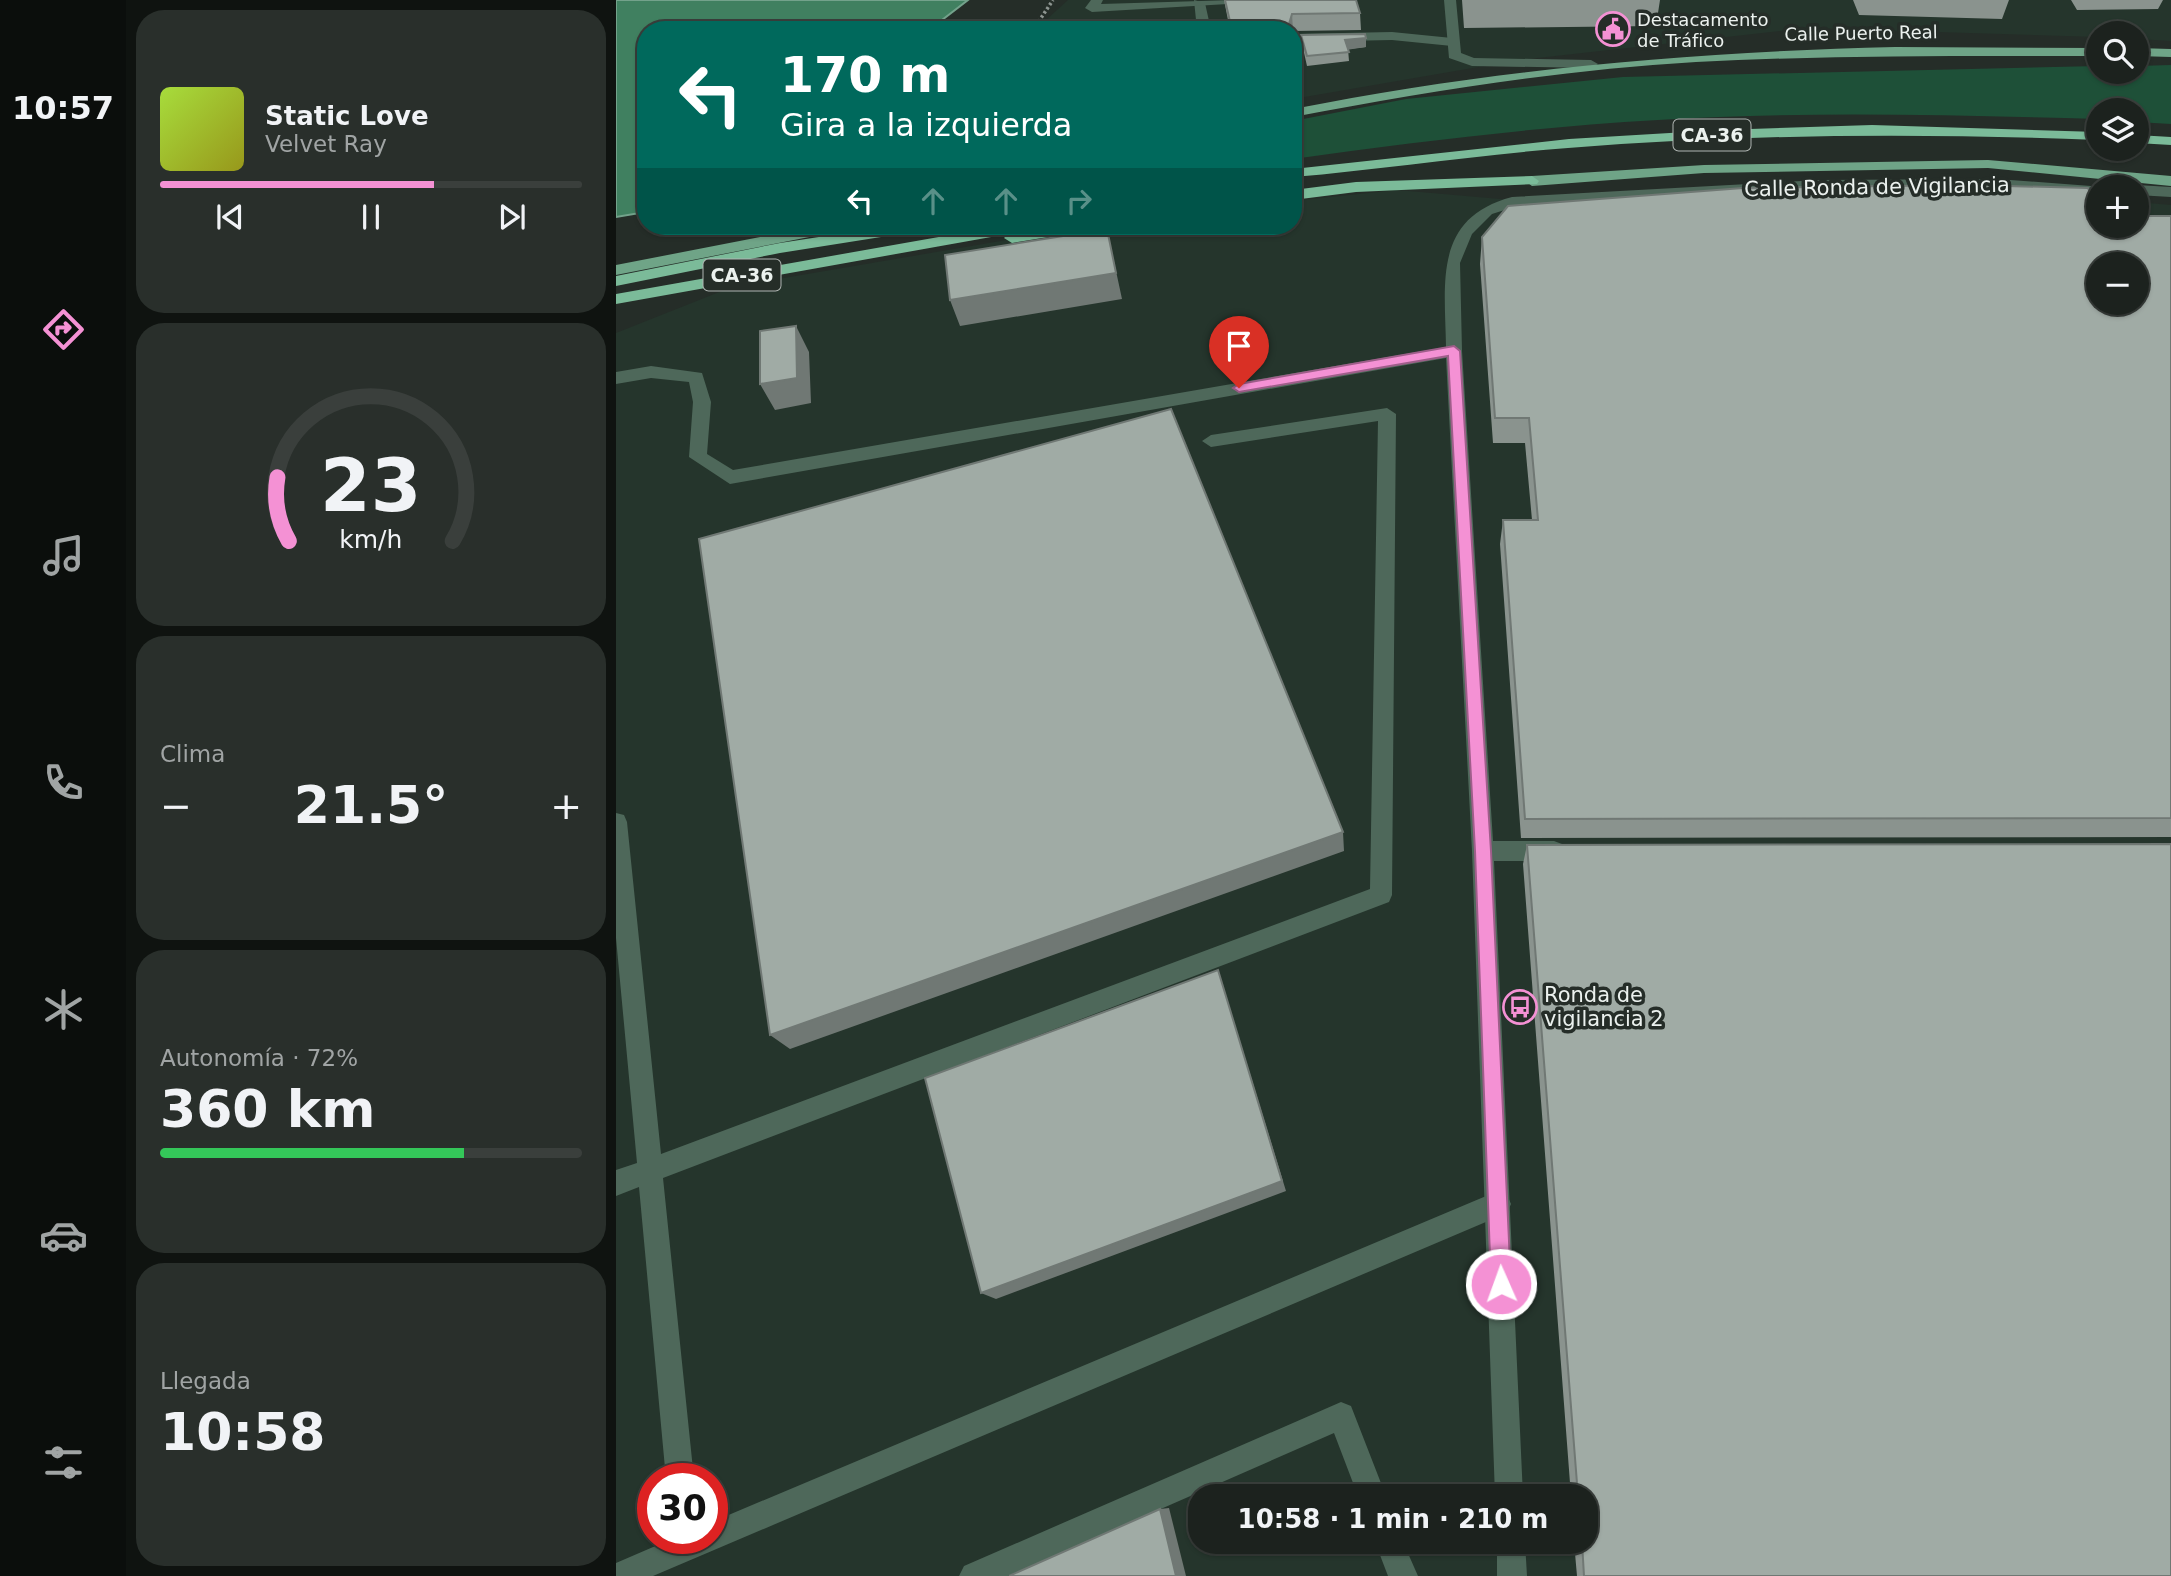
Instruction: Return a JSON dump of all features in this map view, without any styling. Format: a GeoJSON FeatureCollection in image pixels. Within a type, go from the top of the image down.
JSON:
{"type":"FeatureCollection","features":[{"type":"Feature","properties":{"kind":"highway","name":"CA-36"},"geometry":{"type":"LineString","coordinates":[[1302,175],[1492,150],[1701,136],[1959,130],[2086,135]]}},
{"type":"Feature","properties":{"kind":"highway"},"geometry":{"type":"LineString","coordinates":[[2149,140],[2171,141]]}},
{"type":"Feature","properties":{"kind":"highway"},"geometry":{"type":"LineString","coordinates":[[1302,194],[1356,187],[1532,181]]}},
{"type":"Feature","properties":{"kind":"highway","name":"CA-36"},"geometry":{"type":"LineString","coordinates":[[616,281],[780,248],[862,235]]}},
{"type":"Feature","properties":{"kind":"highway","name":"CA-36"},"geometry":{"type":"LineString","coordinates":[[616,299],[972,235]]}},
{"type":"Feature","properties":{"kind":"highway"},"geometry":{"type":"LineString","coordinates":[[867,252],[946,248],[1028,235]]}},
{"type":"Feature","properties":{"kind":"main road","name":"Calle Puerto Real"},"geometry":{"type":"LineString","coordinates":[[1302,111],[1432,85],[1591,64],[1740,54],[2086,52]]}},
{"type":"Feature","properties":{"kind":"main road"},"geometry":{"type":"LineString","coordinates":[[2149,52],[2171,53]]}},
{"type":"Feature","properties":{"kind":"main road"},"geometry":{"type":"LineString","coordinates":[[1532,181],[1717,169],[1988,164],[2171,181]]}},
{"type":"Feature","properties":{"kind":"main road"},"geometry":{"type":"LineString","coordinates":[[616,270],[794,235]]}},
{"type":"Feature","properties":{"kind":"street"},"geometry":{"type":"LineString","coordinates":[[1095,4],[1199,3],[1228,0]]}},
{"type":"Feature","properties":{"kind":"street"},"geometry":{"type":"LineString","coordinates":[[1450,0],[1454,55],[1472,62],[1591,64]]}},
{"type":"Feature","properties":{"kind":"street"},"geometry":{"type":"LineString","coordinates":[[1199,3],[1202,21]]}},
{"type":"Feature","properties":{"kind":"street"},"geometry":{"type":"LineString","coordinates":[[1302,38],[1392,36],[1452,42]]}},
{"type":"Feature","properties":{"kind":"street","name":"Calle Ronda de Vigilancia"},"geometry":{"type":"LineString","coordinates":[[1509,1484],[1483,851],[1454,351],[1452,263],[1465,232],[1487,211],[1512,202],[1821,186],[1997,184],[2086,188]]}},
{"type":"Feature","properties":{"kind":"street"},"geometry":{"type":"LineString","coordinates":[[2149,191],[2171,192]]}},
{"type":"Feature","properties":{"kind":"street"},"geometry":{"type":"LineString","coordinates":[[616,378],[651,372],[696,377],[702,402],[698,457],[730,477],[1454,351]]}},
{"type":"Feature","properties":{"kind":"street"},"geometry":{"type":"LineString","coordinates":[[616,1182],[1381,895],[1387,414],[1211,441]]}},
{"type":"Feature","properties":{"kind":"street"},"geometry":{"type":"LineString","coordinates":[[616,822],[678,1463]]}},
{"type":"Feature","properties":{"kind":"street"},"geometry":{"type":"LineString","coordinates":[[1483,851],[1579,851]]}},
{"type":"Feature","properties":{"kind":"street"},"geometry":{"type":"LineString","coordinates":[[728,1527],[1498,1204]]}},
{"type":"Feature","properties":{"kind":"street"},"geometry":{"type":"LineString","coordinates":[[974,1576],[1341,1416],[1367,1484]]}},
{"type":"Feature","properties":{"kind":"street"},"geometry":{"type":"LineString","coordinates":[[620,1576],[668,1554]]}},
{"type":"Feature","properties":{"kind":"street"},"geometry":{"type":"LineString","coordinates":[[1395,1554],[1403,1576]]}},
{"type":"Feature","properties":{"kind":"street"},"geometry":{"type":"LineString","coordinates":[[1511,1554],[1512,1576]]}},
{"type":"Feature","properties":{"kind":"path"},"geometry":{"type":"LineString","coordinates":[[1039,21],[1053,0]]}},
{"type":"Feature","properties":{"kind":"shaded area"},"geometry":{"type":"Polygon","coordinates":[[[616,0],[968,0],[941,21],[637,21],[637,214],[616,217],[616,0]]]}},
{"type":"Feature","properties":{"kind":"shaded area"},"geometry":{"type":"Polygon","coordinates":[[[1068,0],[2171,0],[2171,41],[2149,40],[2149,21],[2086,21],[2086,37],[1807,28],[1519,60],[1302,97],[1302,21],[1045,21],[1068,0]]]}},
{"type":"Feature","properties":{"kind":"shaded area"},"geometry":{"type":"Polygon","coordinates":[[[2171,65],[2171,124],[2149,123],[2149,98],[2086,98],[2086,119],[1878,115],[1713,117],[1521,131],[1302,158],[1302,119],[1406,99],[1623,77],[2086,66],[2086,84],[2149,84],[2149,66],[2171,65]]]}},
{"type":"Feature","properties":{"kind":"shaded area"},"geometry":{"type":"Polygon","coordinates":[[[1397,190],[1557,204],[2086,198],[2086,238],[2149,238],[2149,203],[2171,205],[2171,1576],[616,1576],[616,333],[732,287],[1035,235],[1302,235],[1302,200],[1397,190]]]}},
{"type":"Feature","properties":{"kind":"building"},"geometry":{"type":"Polygon","coordinates":[[[1225,0],[1356,0],[1360,13],[1292,14],[1290,21],[1230,21],[1225,0]]]}},
{"type":"Feature","properties":{"kind":"building"},"geometry":{"type":"Polygon","coordinates":[[[1365,34],[1366,38],[1345,40],[1349,52],[1307,56],[1302,35],[1365,34]]]}},
{"type":"Feature","properties":{"kind":"building"},"geometry":{"type":"Polygon","coordinates":[[[1967,185],[2086,188],[2086,238],[2149,238],[2149,216],[2171,216],[2171,818],[1525,819],[1503,520],[1538,520],[1529,418],[1495,418],[1482,237],[1508,206],[1743,188],[1967,185]]]}},
{"type":"Feature","properties":{"kind":"building"},"geometry":{"type":"Polygon","coordinates":[[[1070,235],[1108,235],[1116,273],[950,300],[945,255],[1070,235]]]}},
{"type":"Feature","properties":{"kind":"building"},"geometry":{"type":"Polygon","coordinates":[[[796,326],[797,378],[760,384],[760,331],[796,326]]]}},
{"type":"Feature","properties":{"kind":"building"},"geometry":{"type":"Polygon","coordinates":[[[1171,409],[1343,832],[770,1035],[699,539],[1171,409]]]}},
{"type":"Feature","properties":{"kind":"building"},"geometry":{"type":"Polygon","coordinates":[[[2171,844],[2171,1576],[1584,1576],[1583,1554],[1598,1554],[1598,1484],[1577,1484],[1527,845],[2171,844]]]}},
{"type":"Feature","properties":{"kind":"building"},"geometry":{"type":"Polygon","coordinates":[[[1218,970],[1282,1181],[981,1293],[925,1078],[1218,970]]]}},
{"type":"Feature","properties":{"kind":"building"},"geometry":{"type":"Polygon","coordinates":[[[1160,1509],[1176,1576],[1009,1576],[1160,1509]]]}},
{"type":"Feature","properties":{"kind":"place","name":"Destacamento de Tráfico"},"geometry":{"type":"Point","coordinates":[1613,29]}},
{"type":"Feature","properties":{"kind":"place","name":"Ronda de vigilancia 2"},"geometry":{"type":"Point","coordinates":[1520,1007]}},
{"type":"Feature","properties":{"kind":"route"},"geometry":{"type":"LineString","coordinates":[[1239,388],[1454,351],[1483,851],[1501,1284]]}}]}
